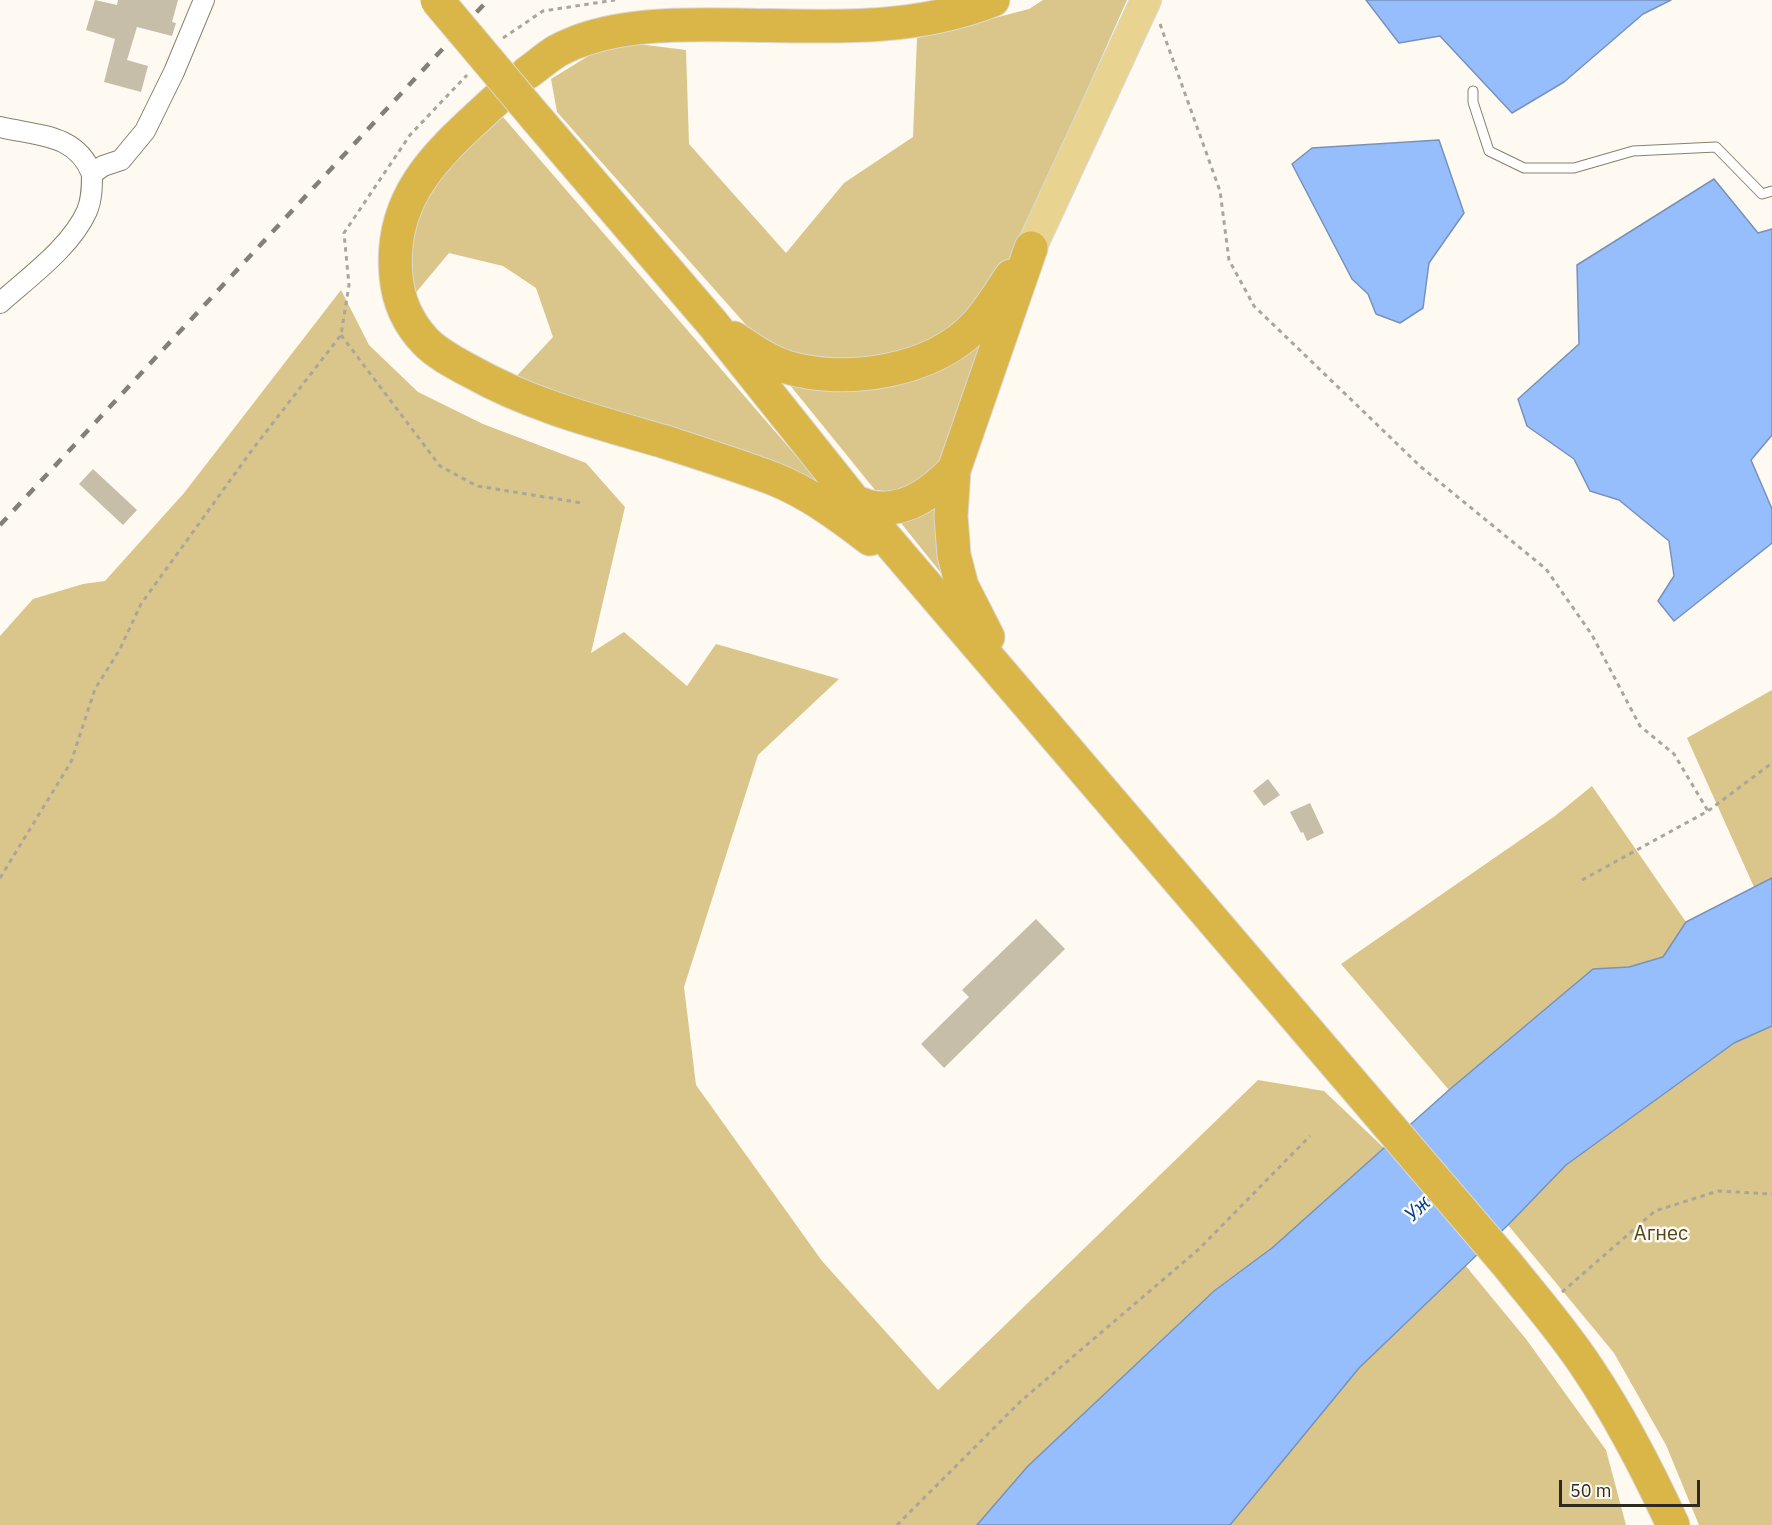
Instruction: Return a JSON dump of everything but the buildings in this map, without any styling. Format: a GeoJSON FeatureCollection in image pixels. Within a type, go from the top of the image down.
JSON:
{"type":"FeatureCollection","features":[{"type":"Feature","properties":{"kind":"highway"},"geometry":{"type":"LineString","coordinates":[[437,0],[713,324],[855,502],[1342,1070],[1544,1310],[1587,1366],[1611,1404],[1673,1525]]}},
{"type":"Feature","properties":{"kind":"highway"},"geometry":{"type":"LineString","coordinates":[[527,72],[557,51],[589,39],[631,28],[677,24],[802,26],[915,21],[993,0]]}},
{"type":"Feature","properties":{"kind":"highway"},"geometry":{"type":"LineString","coordinates":[[497,99],[439,156],[418,182],[404,207],[397,228],[394,258],[396,286],[406,314],[425,342],[453,362],[491,383],[545,406],[776,480],[817,501],[913,569]]}},
{"type":"Feature","properties":{"kind":"highway"},"geometry":{"type":"LineString","coordinates":[[713,324],[765,358],[787,367],[816,373],[857,375],[896,369],[921,362],[946,349],[975,326],[1031,248]]}},
{"type":"Feature","properties":{"kind":"highway"},"geometry":{"type":"LineString","coordinates":[[1016,689],[962,586],[954,555],[951,516],[954,470],[1031,248]]}},
{"type":"Feature","properties":{"kind":"highway"},"geometry":{"type":"LineString","coordinates":[[855,502],[878,508],[900,506],[917,500],[936,488],[954,470]]}},
{"type":"Feature","properties":{"kind":"main road"},"geometry":{"type":"LineString","coordinates":[[1031,248],[1153,11]]}},
{"type":"Feature","properties":{"kind":"street"},"geometry":{"type":"LineString","coordinates":[[92,174],[103,166],[121,160],[145,131],[174,72],[204,0]]}},
{"type":"Feature","properties":{"kind":"street"},"geometry":{"type":"LineString","coordinates":[[0,127],[64,141],[82,154],[92,174],[92,192],[87,210],[76,230],[46,262],[0,303]]}},
{"type":"Feature","properties":{"kind":"lane"},"geometry":{"type":"LineString","coordinates":[[1473,91],[1473,102],[1489,151],[1524,168],[1574,168],[1634,151],[1716,147],[1762,194],[1772,191]]}},
{"type":"Feature","properties":{"kind":"path"},"geometry":{"type":"LineString","coordinates":[[500,42],[508,33],[543,11],[615,0]]}},
{"type":"Feature","properties":{"kind":"path"},"geometry":{"type":"LineString","coordinates":[[1153,11],[1220,191],[1229,260],[1254,306],[1421,467],[1546,569],[1592,635],[1640,726],[1674,754],[1707,811]]}},
{"type":"Feature","properties":{"kind":"path"},"geometry":{"type":"LineString","coordinates":[[0,878],[71,762],[95,689],[120,649],[141,604],[252,450],[341,335],[349,285],[344,234],[410,135],[467,76]]}},
{"type":"Feature","properties":{"kind":"path"},"geometry":{"type":"LineString","coordinates":[[341,335],[440,466],[477,486],[582,503]]}},
{"type":"Feature","properties":{"kind":"path"},"geometry":{"type":"LineString","coordinates":[[1582,880],[1707,811],[1772,763]]}},
{"type":"Feature","properties":{"kind":"path"},"geometry":{"type":"LineString","coordinates":[[897,1525],[1021,1401],[1199,1249],[1310,1136]]}},
{"type":"Feature","properties":{"kind":"path"},"geometry":{"type":"LineString","coordinates":[[1544,1310],[1576,1278],[1655,1210],[1718,1191],[1772,1194]]}},
{"type":"Feature","properties":{"kind":"green space"},"geometry":{"type":"Polygon","coordinates":[[[1043,0],[1127,0],[1017,248],[985,301],[954,334],[884,364],[790,359],[755,335],[557,112],[551,79],[590,55],[630,43],[686,50],[689,144],[786,253],[844,183],[913,137],[917,38],[1029,9],[1043,0]]]}},
{"type":"Feature","properties":{"kind":"green space"},"geometry":{"type":"Polygon","coordinates":[[[503,117],[817,480],[813,482],[512,381],[553,337],[536,288],[503,266],[449,253],[413,296],[407,282],[416,211],[452,161],[503,117]]]}},
{"type":"Feature","properties":{"kind":"green space"},"geometry":{"type":"Polygon","coordinates":[[[341,290],[369,345],[418,392],[483,424],[586,463],[625,507],[591,653],[624,632],[687,686],[716,644],[839,679],[758,755],[684,987],[696,1085],[822,1261],[938,1390],[1258,1080],[1324,1091],[1384,1148],[1272,1248],[1213,1291],[1028,1466],[977,1525],[0,1525],[0,636],[33,599],[83,584],[105,581],[184,493],[341,290]]]}},
{"type":"Feature","properties":{"kind":"green space"},"geometry":{"type":"Polygon","coordinates":[[[988,330],[947,453],[922,483],[891,492],[875,490],[785,379],[988,330]]]}},
{"type":"Feature","properties":{"kind":"green space"},"geometry":{"type":"Polygon","coordinates":[[[934,502],[953,588],[893,513],[934,502]]]}},
{"type":"Feature","properties":{"kind":"green space"},"geometry":{"type":"Polygon","coordinates":[[[1772,690],[1772,878],[1754,887],[1687,738],[1772,690]]]}},
{"type":"Feature","properties":{"kind":"green space"},"geometry":{"type":"Polygon","coordinates":[[[1592,786],[1686,922],[1663,957],[1629,967],[1593,969],[1449,1090],[1341,964],[1555,816],[1592,786]]]}},
{"type":"Feature","properties":{"kind":"green space","name":"Агнес"},"geometry":{"type":"Polygon","coordinates":[[[1772,1026],[1772,1525],[1699,1525],[1666,1445],[1614,1353],[1508,1225],[1566,1165],[1734,1043],[1772,1026]]]}},
{"type":"Feature","properties":{"kind":"green space"},"geometry":{"type":"Polygon","coordinates":[[[1465,1265],[1526,1339],[1606,1450],[1626,1525],[1230,1525],[1359,1368],[1465,1265]]]}},
{"type":"Feature","properties":{"kind":"water"},"geometry":{"type":"Polygon","coordinates":[[[1366,0],[1671,0],[1643,14],[1564,82],[1512,113],[1440,36],[1399,43],[1366,0]]]}},
{"type":"Feature","properties":{"kind":"water"},"geometry":{"type":"Polygon","coordinates":[[[1439,140],[1464,213],[1429,263],[1423,308],[1400,323],[1376,314],[1368,294],[1352,279],[1292,164],[1312,148],[1439,140]]]}},
{"type":"Feature","properties":{"kind":"water"},"geometry":{"type":"Polygon","coordinates":[[[1714,179],[1758,233],[1772,229],[1772,435],[1751,460],[1772,509],[1772,543],[1674,621],[1658,601],[1674,576],[1669,541],[1619,500],[1590,491],[1574,459],[1527,426],[1518,399],[1579,344],[1577,265],[1714,179]]]}},
{"type":"Feature","properties":{"kind":"water","name":"Уж"},"geometry":{"type":"Polygon","coordinates":[[[1772,878],[1772,1026],[1734,1043],[1566,1165],[1508,1225],[1359,1368],[1230,1525],[977,1525],[1028,1466],[1214,1291],[1272,1248],[1449,1090],[1593,969],[1629,967],[1663,957],[1686,922],[1772,878]]]}},
{"type":"Feature","properties":{"kind":"railway"},"geometry":{"type":"LineString","coordinates":[[0,525],[488,0]]}}]}
